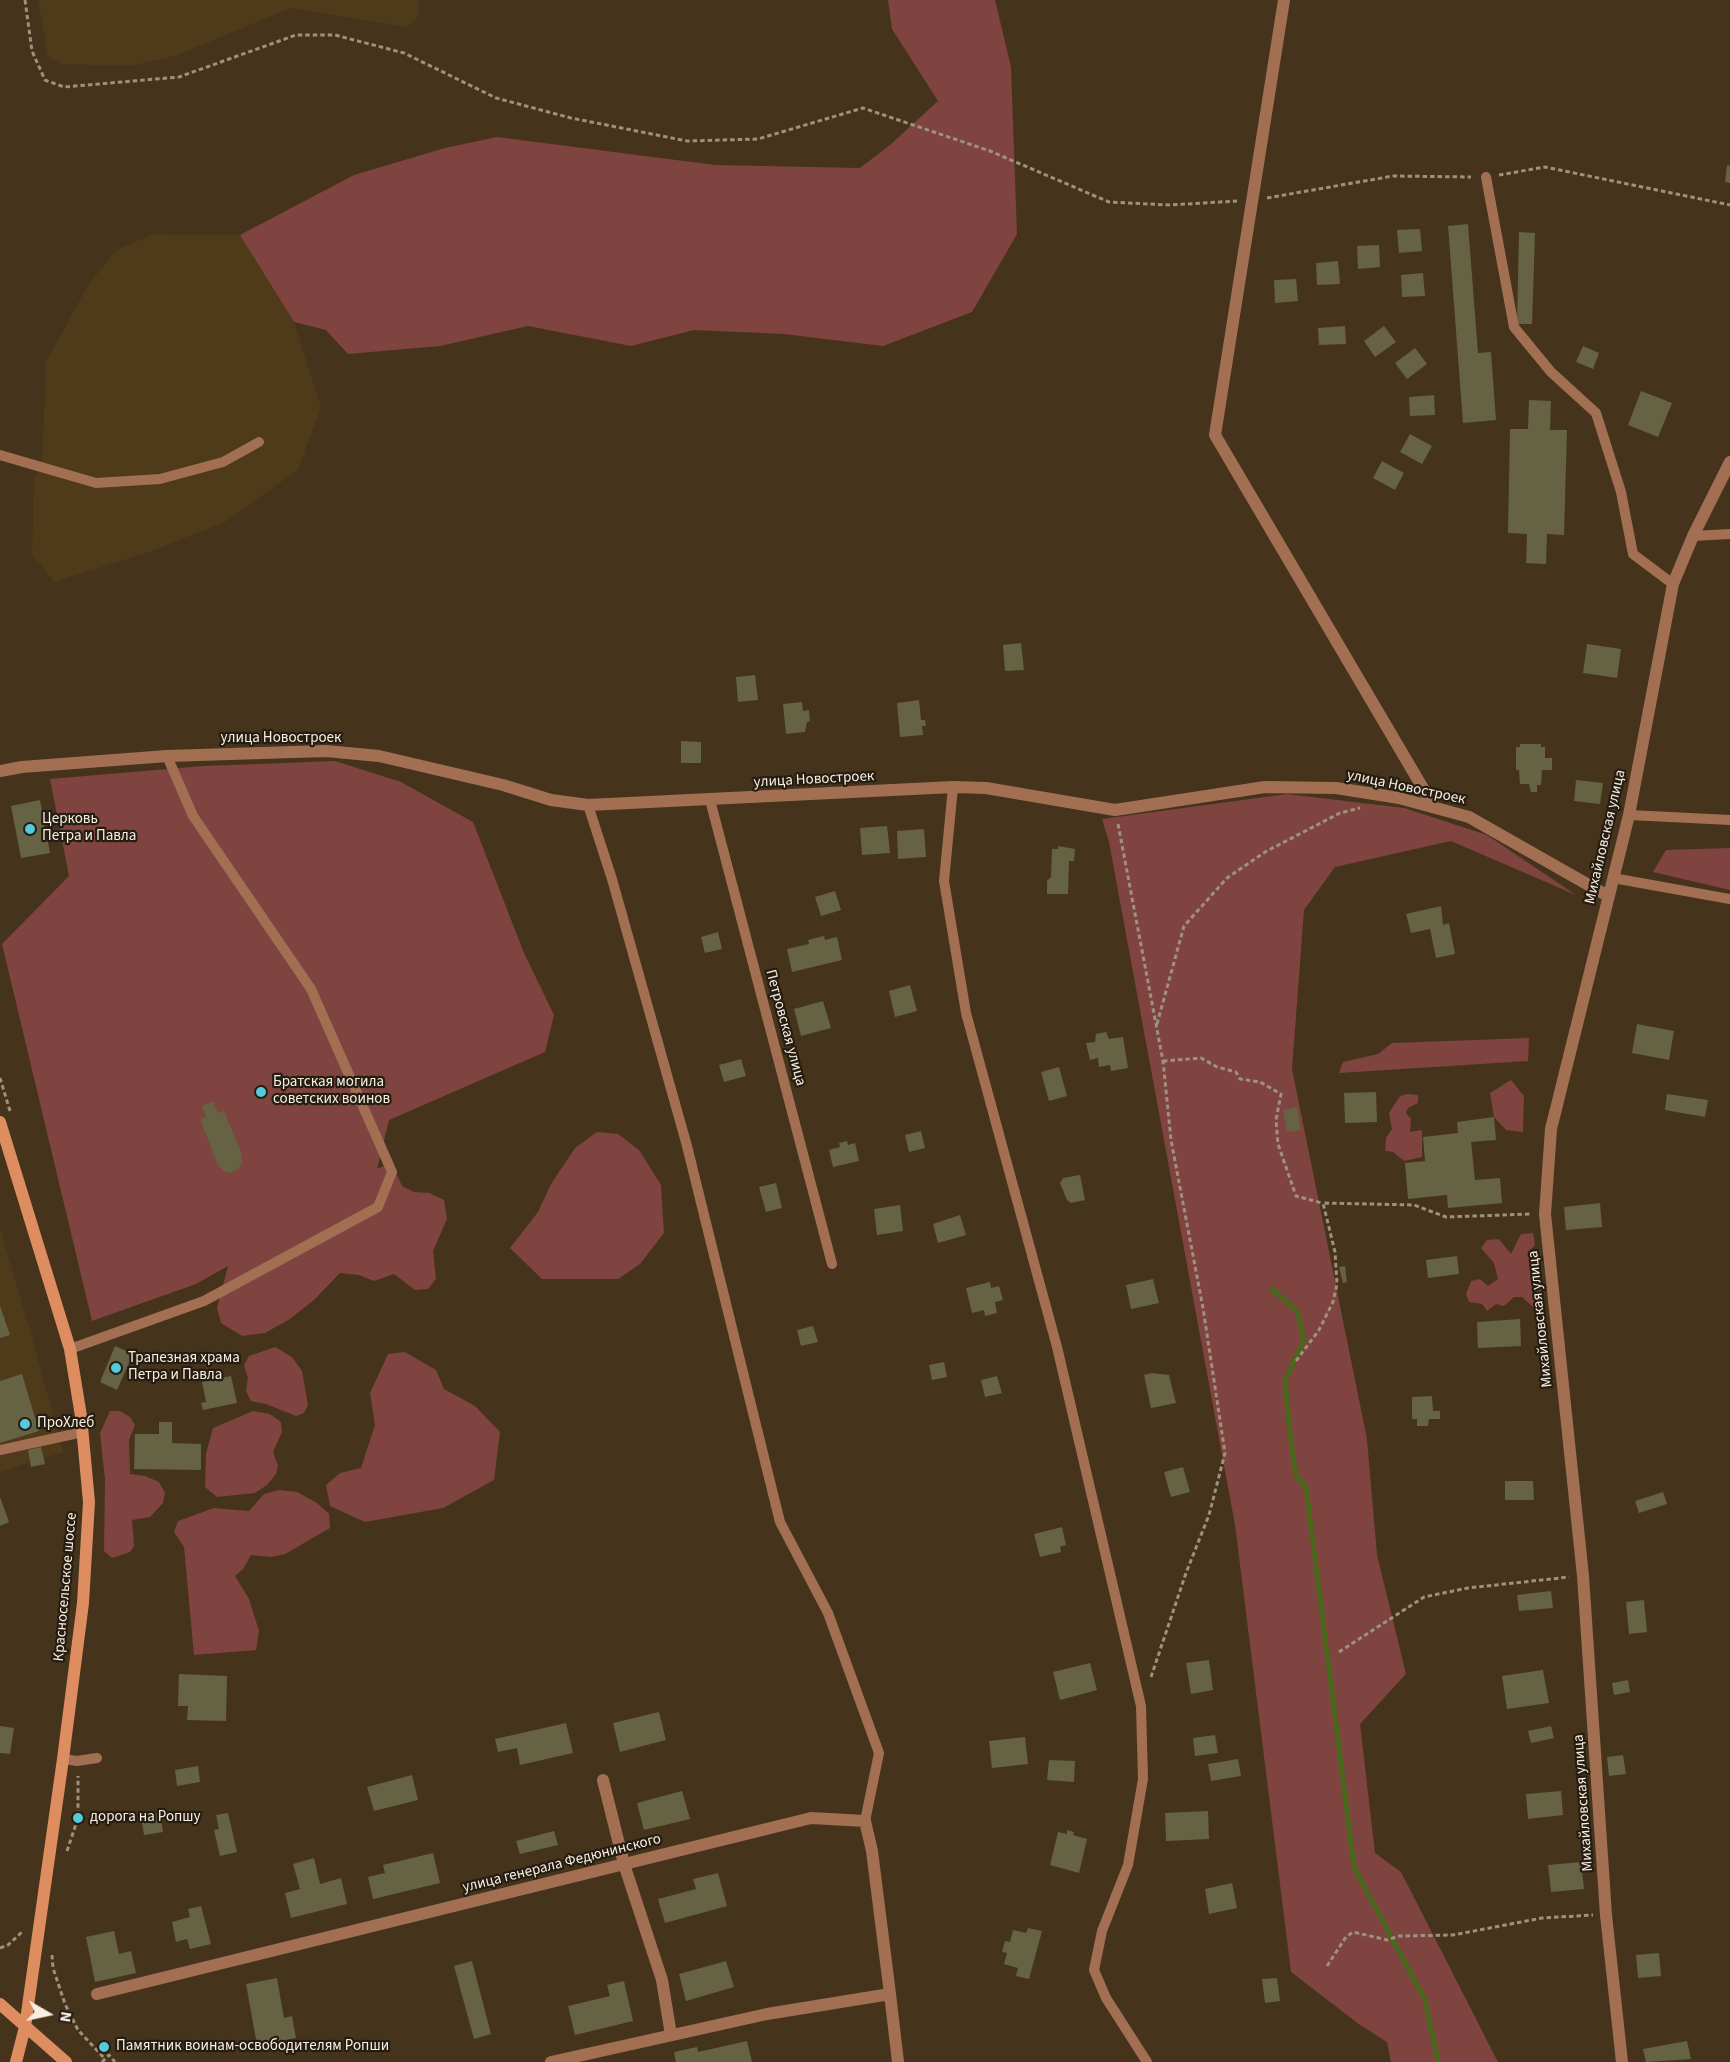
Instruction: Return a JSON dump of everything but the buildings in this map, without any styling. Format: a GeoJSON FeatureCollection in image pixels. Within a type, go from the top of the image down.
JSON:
{"type":"FeatureCollection","features":[{"type":"Feature","properties":{"kind":"main road","name":"Красносельское шоссе"},"geometry":{"type":"LineString","coordinates":[[0,1122],[2,1138],[70,1349],[83,1432],[89,1502],[84,1591],[63,1759],[25,2027],[16,2062]]}},
{"type":"Feature","properties":{"kind":"main road"},"geometry":{"type":"LineString","coordinates":[[0,2004],[66,2062]]}},
{"type":"Feature","properties":{"kind":"street"},"geometry":{"type":"LineString","coordinates":[[1284,0],[1215,435],[1434,807]]}},
{"type":"Feature","properties":{"kind":"street","name":"Михайловская улица"},"geometry":{"type":"LineString","coordinates":[[1622,2062],[1606,1915],[1583,1576],[1545,1214],[1551,1129],[1629,815],[1673,584],[1693,536],[1730,462]]}},
{"type":"Feature","properties":{"kind":"street","name":"улица Новостроек"},"geometry":{"type":"LineString","coordinates":[[0,771],[22,767],[167,756],[326,751],[379,756],[492,783],[551,800],[588,805],[986,788],[1115,810],[1265,787],[1336,788],[1399,798],[1469,817],[1608,896]]}},
{"type":"Feature","properties":{"kind":"street"},"geometry":{"type":"LineString","coordinates":[[603,1780],[624,1864],[662,1980],[671,2035]]}},
{"type":"Feature","properties":{"kind":"street","name":"улица генерала Федюнинского"},"geometry":{"type":"LineString","coordinates":[[97,1994],[811,1818],[865,1821]]}},
{"type":"Feature","properties":{"kind":"street"},"geometry":{"type":"LineString","coordinates":[[865,1821],[872,1851],[898,2062]]}},
{"type":"Feature","properties":{"kind":"street"},"geometry":{"type":"LineString","coordinates":[[551,2062],[767,2014],[890,1994]]}},
{"type":"Feature","properties":{"kind":"lane"},"geometry":{"type":"LineString","coordinates":[[1486,177],[1514,327],[1551,372],[1596,413],[1621,492],[1634,554],[1673,584]]}},
{"type":"Feature","properties":{"kind":"lane"},"geometry":{"type":"LineString","coordinates":[[0,455],[96,483],[160,478],[223,462],[259,442]]}},
{"type":"Feature","properties":{"kind":"lane"},"geometry":{"type":"LineString","coordinates":[[1693,536],[1730,534]]}},
{"type":"Feature","properties":{"kind":"lane"},"geometry":{"type":"LineString","coordinates":[[70,1349],[204,1301],[378,1207],[392,1172],[312,989],[192,816],[167,756]]}},
{"type":"Feature","properties":{"kind":"lane"},"geometry":{"type":"LineString","coordinates":[[953,788],[944,882],[966,1013],[1057,1347],[1141,1706],[1143,1779],[1128,1865],[1102,1931],[1094,1970],[1106,1998],[1147,2062]]}},
{"type":"Feature","properties":{"kind":"lane","name":"Петровская улица"},"geometry":{"type":"LineString","coordinates":[[710,800],[832,1264]]}},
{"type":"Feature","properties":{"kind":"lane"},"geometry":{"type":"LineString","coordinates":[[588,805],[612,879],[687,1146],[780,1522],[828,1613],[879,1753],[865,1821]]}},
{"type":"Feature","properties":{"kind":"lane"},"geometry":{"type":"LineString","coordinates":[[1629,815],[1730,820]]}},
{"type":"Feature","properties":{"kind":"lane"},"geometry":{"type":"LineString","coordinates":[[1613,878],[1730,899]]}},
{"type":"Feature","properties":{"kind":"lane"},"geometry":{"type":"LineString","coordinates":[[0,1450],[83,1432]]}},
{"type":"Feature","properties":{"kind":"lane"},"geometry":{"type":"LineString","coordinates":[[63,1759],[77,1761],[97,1758]]}},
{"type":"Feature","properties":{"kind":"path"},"geometry":{"type":"LineString","coordinates":[[25,0],[32,51],[45,80],[64,87],[179,77],[296,35],[335,35],[404,53],[496,98],[571,118],[687,141],[758,139],[863,108],[990,151],[1109,202],[1170,205],[1253,200],[1393,176],[1486,177],[1545,167],[1730,206]]}},
{"type":"Feature","properties":{"kind":"path"},"geometry":{"type":"LineString","coordinates":[[1156,1025],[1184,926],[1227,878],[1265,852],[1340,813],[1370,806]]}},
{"type":"Feature","properties":{"kind":"path"},"geometry":{"type":"LineString","coordinates":[[1115,810],[1163,1060],[1171,1140],[1203,1308],[1225,1453],[1209,1515],[1186,1573],[1141,1706]]}},
{"type":"Feature","properties":{"kind":"path"},"geometry":{"type":"LineString","coordinates":[[1163,1060],[1201,1058],[1217,1067],[1236,1072],[1240,1078],[1260,1082],[1281,1094],[1276,1120],[1278,1144],[1296,1196],[1323,1203],[1414,1205],[1446,1217],[1545,1214]]}},
{"type":"Feature","properties":{"kind":"path"},"geometry":{"type":"LineString","coordinates":[[1296,1360],[1319,1330],[1333,1302],[1337,1284],[1335,1252],[1323,1203]]}},
{"type":"Feature","properties":{"kind":"path"},"geometry":{"type":"LineString","coordinates":[[1339,1652],[1424,1597],[1468,1588],[1583,1576]]}},
{"type":"Feature","properties":{"kind":"path"},"geometry":{"type":"LineString","coordinates":[[1327,1966],[1346,1937],[1353,1932],[1387,1940],[1398,1936],[1453,1935],[1542,1918],[1606,1915]]}},
{"type":"Feature","properties":{"kind":"path"},"geometry":{"type":"LineString","coordinates":[[0,1948],[22,1934],[24,1922]]}},
{"type":"Feature","properties":{"kind":"path"},"geometry":{"type":"LineString","coordinates":[[102,2062],[109,2055],[115,2062]]}},
{"type":"Feature","properties":{"kind":"shaded area"},"geometry":{"type":"Polygon","coordinates":[[[38,0],[418,0],[418,16],[408,27],[290,8],[178,55],[130,66],[60,64],[48,56],[38,0]]]}},
{"type":"Feature","properties":{"kind":"shaded area"},"geometry":{"type":"Polygon","coordinates":[[[888,0],[995,0],[1011,67],[1017,234],[972,312],[883,346],[784,334],[694,330],[631,346],[528,326],[440,346],[348,354],[326,330],[294,322],[240,235],[354,175],[445,148],[497,137],[715,165],[860,168],[890,145],[938,101],[892,29],[888,0]]]}},
{"type":"Feature","properties":{"kind":"shaded area"},"geometry":{"type":"Polygon","coordinates":[[[153,234],[240,235],[294,322],[321,407],[298,470],[225,522],[152,551],[54,582],[32,554],[34,478],[42,466],[46,362],[87,287],[116,250],[153,234]]]}},
{"type":"Feature","properties":{"kind":"shaded area"},"geometry":{"type":"Polygon","coordinates":[[[335,761],[401,782],[473,822],[524,953],[554,1015],[545,1052],[389,1120],[377,1169],[383,1166],[396,1173],[402,1186],[414,1192],[429,1193],[444,1200],[447,1219],[433,1251],[436,1279],[428,1289],[415,1290],[394,1274],[374,1281],[359,1275],[340,1273],[315,1299],[290,1319],[265,1333],[242,1336],[221,1323],[217,1308],[228,1266],[196,1284],[92,1321],[2,944],[69,876],[50,779],[204,766],[335,761]]]}},
{"type":"Feature","properties":{"kind":"shaded area"},"geometry":{"type":"Polygon","coordinates":[[[1287,794],[1404,808],[1487,835],[1576,895],[1451,841],[1335,867],[1304,910],[1292,1069],[1367,1439],[1377,1555],[1406,1674],[1360,1724],[1375,1853],[1401,1872],[1498,2062],[1391,2062],[1387,2042],[1360,2025],[1291,1972],[1235,1525],[1109,842],[1102,819],[1287,794]]]}},
{"type":"Feature","properties":{"kind":"shaded area"},"geometry":{"type":"Polygon","coordinates":[[[1730,848],[1730,890],[1653,872],[1666,850],[1730,848]]]}},
{"type":"Feature","properties":{"kind":"shaded area"},"geometry":{"type":"Polygon","coordinates":[[[1529,1038],[1528,1061],[1339,1073],[1343,1062],[1378,1054],[1392,1043],[1529,1038]]]}},
{"type":"Feature","properties":{"kind":"shaded area"},"geometry":{"type":"Polygon","coordinates":[[[1511,1080],[1524,1096],[1523,1132],[1506,1130],[1494,1117],[1490,1093],[1511,1080]]]}},
{"type":"Feature","properties":{"kind":"shaded area"},"geometry":{"type":"Polygon","coordinates":[[[1418,1095],[1418,1103],[1408,1108],[1406,1113],[1411,1119],[1410,1132],[1422,1130],[1422,1157],[1404,1161],[1393,1152],[1385,1151],[1386,1138],[1392,1129],[1389,1113],[1400,1096],[1418,1095]]]}},
{"type":"Feature","properties":{"kind":"shaded area"},"geometry":{"type":"Polygon","coordinates":[[[597,1132],[618,1134],[639,1150],[661,1185],[664,1233],[640,1264],[618,1279],[542,1279],[510,1248],[538,1212],[551,1184],[575,1148],[597,1132]]]}},
{"type":"Feature","properties":{"kind":"shaded area"},"geometry":{"type":"Polygon","coordinates":[[[0,1229],[63,1452],[0,1472],[0,1229]]]}},
{"type":"Feature","properties":{"kind":"shaded area"},"geometry":{"type":"Polygon","coordinates":[[[1533,1233],[1535,1245],[1528,1252],[1538,1256],[1542,1303],[1535,1309],[1522,1297],[1514,1297],[1504,1306],[1496,1304],[1487,1311],[1482,1304],[1469,1302],[1466,1294],[1471,1281],[1480,1279],[1488,1286],[1498,1279],[1494,1263],[1481,1248],[1487,1240],[1499,1239],[1511,1254],[1521,1234],[1533,1233]]]}},
{"type":"Feature","properties":{"kind":"shaded area"},"geometry":{"type":"Polygon","coordinates":[[[275,1347],[292,1357],[302,1371],[308,1405],[304,1413],[296,1416],[266,1404],[251,1401],[246,1391],[248,1378],[244,1365],[249,1356],[275,1347]]]}},
{"type":"Feature","properties":{"kind":"shaded area"},"geometry":{"type":"Polygon","coordinates":[[[405,1352],[436,1370],[444,1389],[475,1406],[500,1432],[494,1480],[443,1508],[365,1522],[330,1506],[326,1485],[340,1473],[361,1468],[375,1425],[370,1393],[388,1354],[405,1352]]]}},
{"type":"Feature","properties":{"kind":"shaded area"},"geometry":{"type":"Polygon","coordinates":[[[110,1411],[120,1411],[130,1417],[135,1425],[129,1440],[130,1474],[145,1476],[159,1482],[165,1493],[163,1503],[150,1517],[132,1520],[134,1546],[130,1552],[112,1558],[104,1551],[105,1480],[100,1433],[110,1411]]]}},
{"type":"Feature","properties":{"kind":"shaded area"},"geometry":{"type":"Polygon","coordinates":[[[253,1411],[270,1414],[281,1422],[282,1432],[273,1452],[278,1466],[276,1474],[267,1485],[255,1493],[217,1497],[205,1487],[206,1454],[213,1428],[253,1411]]]}},
{"type":"Feature","properties":{"kind":"shaded area"},"geometry":{"type":"Polygon","coordinates":[[[279,1490],[297,1492],[317,1503],[329,1514],[330,1528],[285,1554],[271,1557],[251,1555],[243,1569],[235,1576],[249,1599],[259,1631],[256,1650],[194,1655],[184,1547],[174,1532],[178,1521],[214,1508],[249,1511],[264,1494],[279,1490]]]}},
{"type":"Feature","properties":{"kind":"waterway"},"geometry":{"type":"LineString","coordinates":[[1272,1289],[1297,1311],[1304,1340],[1285,1381],[1290,1434],[1296,1476],[1306,1487],[1354,1867],[1425,2000],[1438,2062]]}},
{"type":"Feature","properties":{"kind":"place","name":"Церковь Петра и Павла"},"geometry":{"type":"Point","coordinates":[30,829]}},
{"type":"Feature","properties":{"kind":"place","name":"Братская могила советских воинов"},"geometry":{"type":"Point","coordinates":[261,1092]}},
{"type":"Feature","properties":{"kind":"place","name":"Трапезная храма Петра и Павла"},"geometry":{"type":"Point","coordinates":[116,1368]}},
{"type":"Feature","properties":{"kind":"place","name":"ПроХлеб"},"geometry":{"type":"Point","coordinates":[25,1424]}},
{"type":"Feature","properties":{"kind":"place","name":"дорога на Ропшу"},"geometry":{"type":"Point","coordinates":[78,1818]}},
{"type":"Feature","properties":{"kind":"place","name":"Памятник воинам-освободителям Ропши"},"geometry":{"type":"Point","coordinates":[104,2047]}}]}
